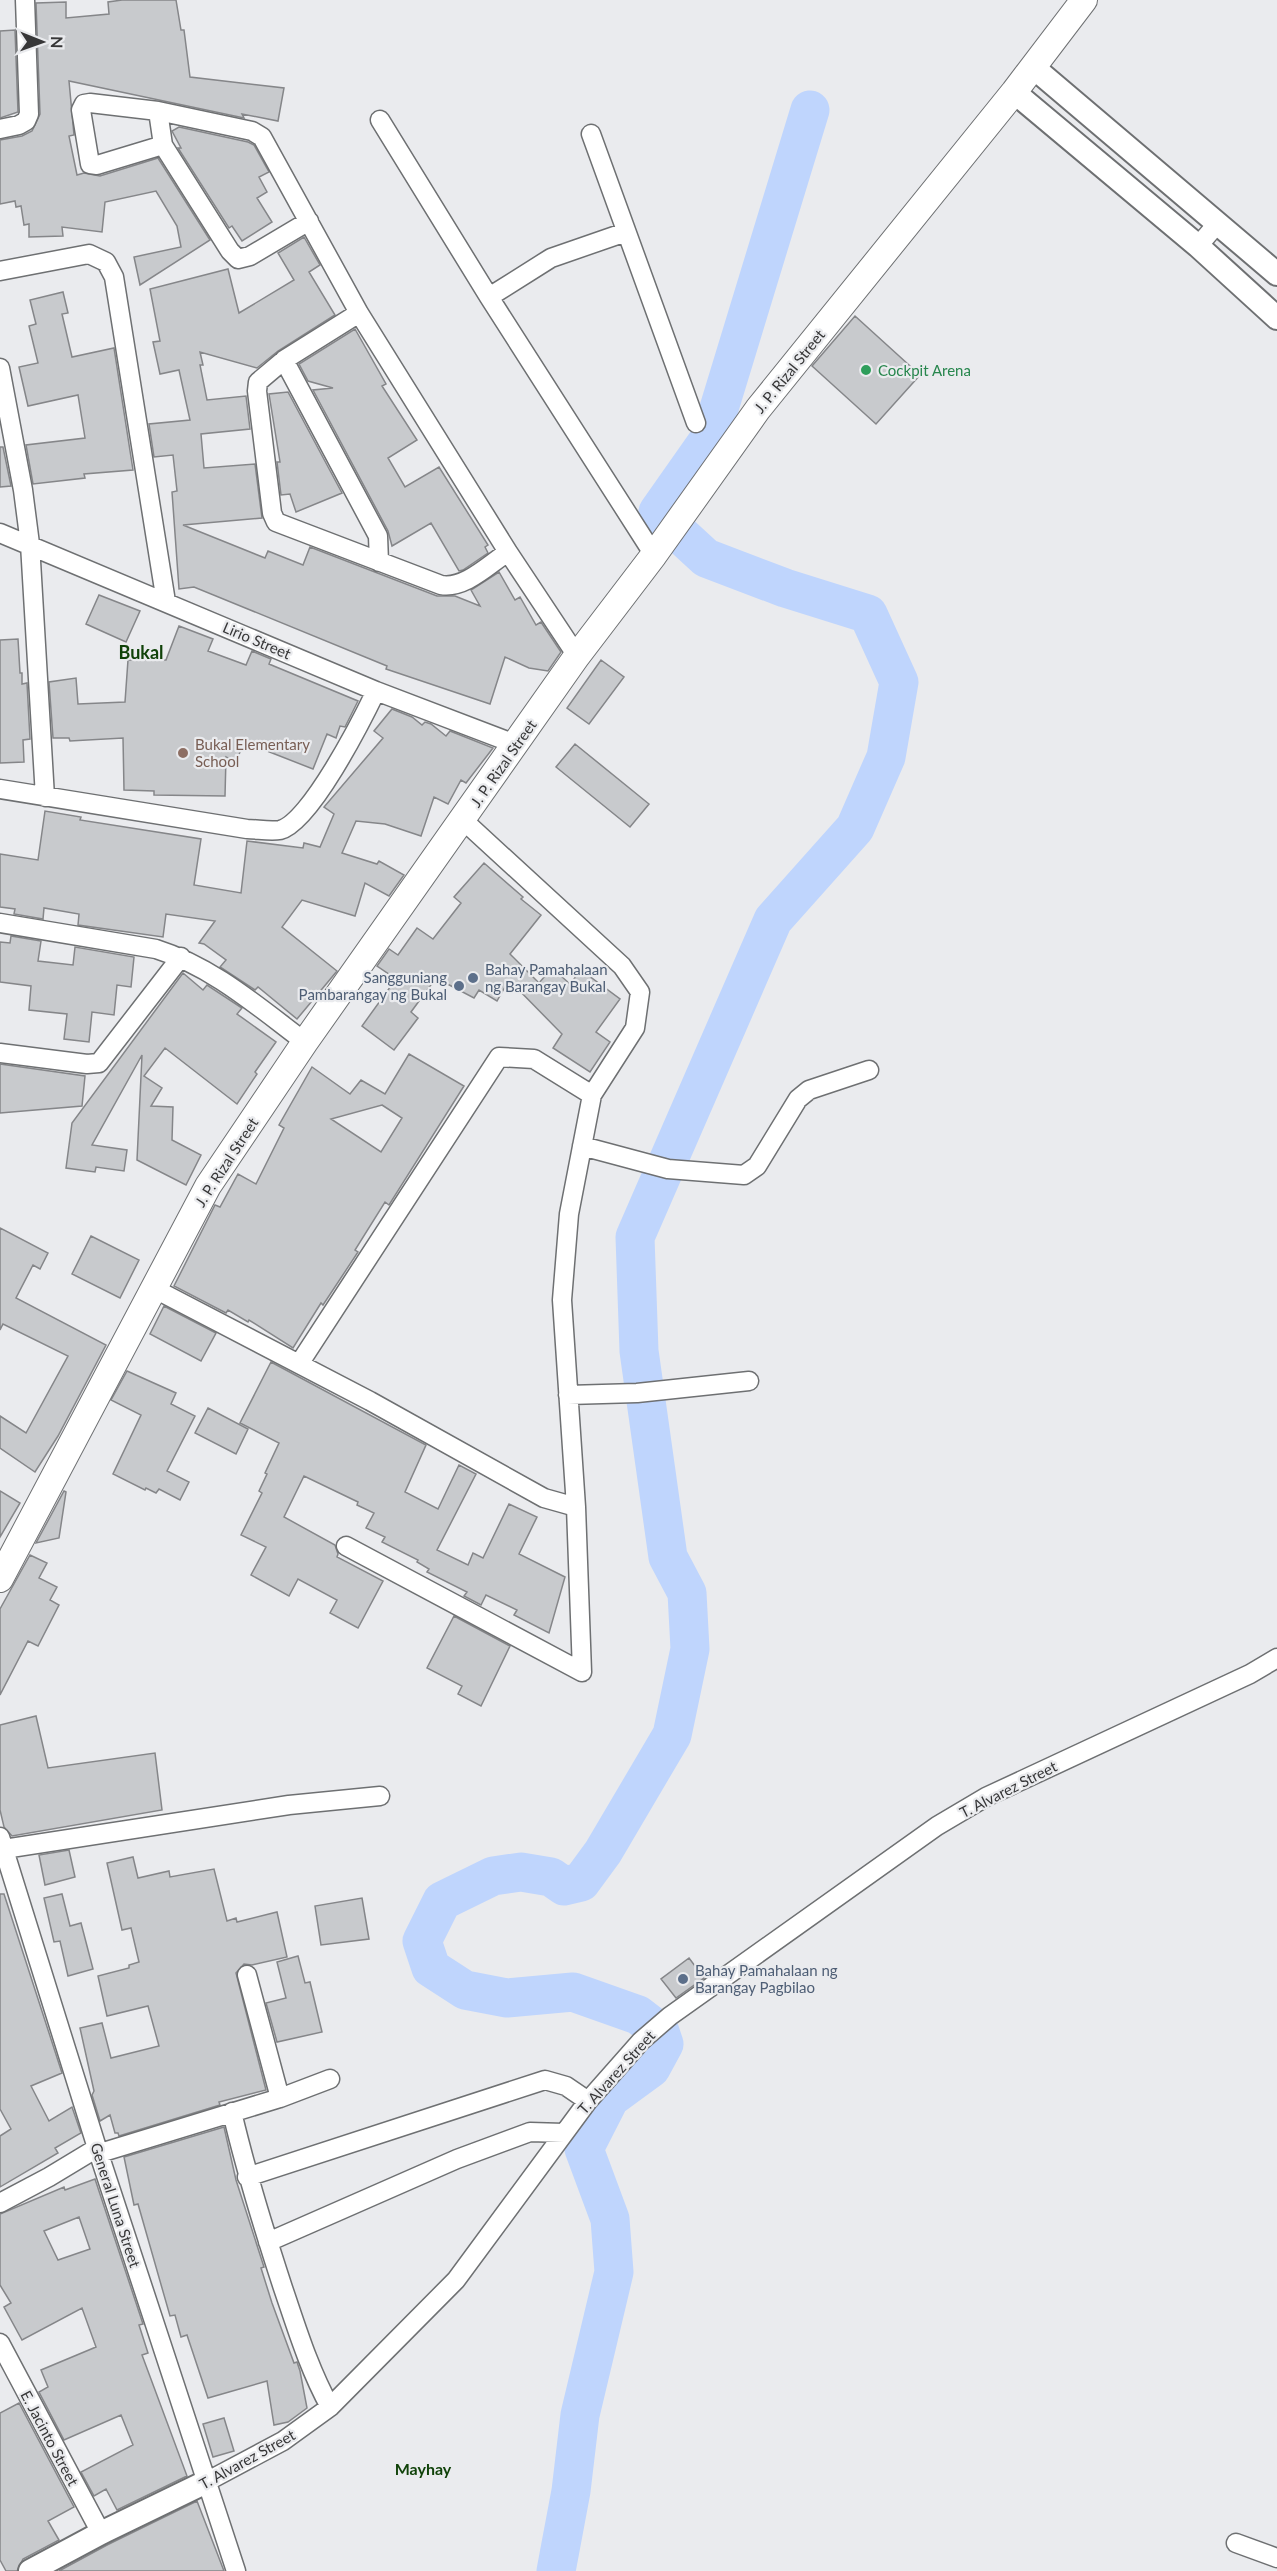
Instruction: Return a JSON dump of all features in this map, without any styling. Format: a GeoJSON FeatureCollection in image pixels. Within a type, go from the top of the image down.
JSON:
{"type":"FeatureCollection","features":[{"type":"Feature","properties":{"kind":"main road","name":"J. P. Rizal Street"},"geometry":{"type":"LineString","coordinates":[[0,1579],[208,1186],[305,1042],[577,656],[654,555],[758,409],[1014,92],[1084,0]]}},
{"type":"Feature","properties":{"kind":"street"},"geometry":{"type":"LineString","coordinates":[[0,129],[19,125],[26,121],[28,114],[25,0]]}},
{"type":"Feature","properties":{"kind":"street"},"geometry":{"type":"LineString","coordinates":[[1033,67],[1277,274]]}},
{"type":"Feature","properties":{"kind":"street"},"geometry":{"type":"LineString","coordinates":[[1014,92],[1198,246],[1277,318]]}},
{"type":"Feature","properties":{"kind":"street"},"geometry":{"type":"LineString","coordinates":[[163,145],[97,165],[90,164],[81,110],[84,104],[158,111],[252,131],[262,137],[359,313],[508,552],[577,656]]}},
{"type":"Feature","properties":{"kind":"street"},"geometry":{"type":"LineString","coordinates":[[158,111],[163,145],[230,251],[238,259],[250,256],[309,221]]}},
{"type":"Feature","properties":{"kind":"street"},"geometry":{"type":"LineString","coordinates":[[380,120],[489,297],[654,555]]}},
{"type":"Feature","properties":{"kind":"street"},"geometry":{"type":"LineString","coordinates":[[591,134],[696,423]]}},
{"type":"Feature","properties":{"kind":"street"},"geometry":{"type":"LineString","coordinates":[[1198,246],[1217,224]]}},
{"type":"Feature","properties":{"kind":"street"},"geometry":{"type":"LineString","coordinates":[[489,297],[551,258],[626,232]]}},
{"type":"Feature","properties":{"kind":"street"},"geometry":{"type":"LineString","coordinates":[[0,271],[89,254],[106,262],[110,269],[114,277],[166,602]]}},
{"type":"Feature","properties":{"kind":"street"},"geometry":{"type":"LineString","coordinates":[[359,313],[284,360],[262,376],[258,382],[257,391],[272,513],[276,522],[441,585],[450,586],[461,583],[508,552]]}},
{"type":"Feature","properties":{"kind":"street"},"geometry":{"type":"LineString","coordinates":[[284,360],[378,536],[378,562]]}},
{"type":"Feature","properties":{"kind":"street"},"geometry":{"type":"LineString","coordinates":[[0,368],[23,490],[30,544],[45,797]]}},
{"type":"Feature","properties":{"kind":"street","name":"Lirio Street"},"geometry":{"type":"LineString","coordinates":[[0,533],[376,691],[515,744]]}},
{"type":"Feature","properties":{"kind":"street"},"geometry":{"type":"LineString","coordinates":[[0,789],[247,829],[281,830],[307,810],[356,734],[376,691]]}},
{"type":"Feature","properties":{"kind":"street"},"geometry":{"type":"LineString","coordinates":[[346,1546],[582,1672],[576,1507],[562,1300],[569,1214],[591,1095],[635,1028],[640,992],[622,966],[463,820]]}},
{"type":"Feature","properties":{"kind":"street"},"geometry":{"type":"LineString","coordinates":[[0,923],[156,948],[180,957],[211,972],[305,1042]]}},
{"type":"Feature","properties":{"kind":"street"},"geometry":{"type":"LineString","coordinates":[[0,1053],[87,1064],[99,1063],[180,957]]}},
{"type":"Feature","properties":{"kind":"street"},"geometry":{"type":"LineString","coordinates":[[299,1364],[499,1057],[534,1059],[591,1095]]}},
{"type":"Feature","properties":{"kind":"street"},"geometry":{"type":"LineString","coordinates":[[582,1146],[661,1167],[744,1175],[757,1166],[798,1099],[809,1090],[869,1070]]}},
{"type":"Feature","properties":{"kind":"street"},"geometry":{"type":"LineString","coordinates":[[153,1288],[299,1364],[544,1498],[576,1507]]}},
{"type":"Feature","properties":{"kind":"street"},"geometry":{"type":"LineString","coordinates":[[568,1395],[637,1393],[749,1381]]}},
{"type":"Feature","properties":{"kind":"street","name":"T. Alvarez Street"},"geometry":{"type":"LineString","coordinates":[[30,2571],[283,2441],[330,2408],[456,2280],[588,2101],[641,2041],[670,2016],[937,1826],[986,1797],[1250,1674],[1277,1658]]}},
{"type":"Feature","properties":{"kind":"street"},"geometry":{"type":"LineString","coordinates":[[2,1843],[289,1805],[380,1796]]}},
{"type":"Feature","properties":{"kind":"street","name":"General Luna Street"},"geometry":{"type":"LineString","coordinates":[[2,1843],[236,2571]]}},
{"type":"Feature","properties":{"kind":"street"},"geometry":{"type":"LineString","coordinates":[[247,1975],[280,2098]]}},
{"type":"Feature","properties":{"kind":"street"},"geometry":{"type":"LineString","coordinates":[[0,2203],[99,2150],[280,2098],[330,2079]]}},
{"type":"Feature","properties":{"kind":"street"},"geometry":{"type":"LineString","coordinates":[[247,2177],[544,2080],[566,2086],[588,2101]]}},
{"type":"Feature","properties":{"kind":"street"},"geometry":{"type":"LineString","coordinates":[[232,2112],[247,2177],[303,2348],[330,2408]]}},
{"type":"Feature","properties":{"kind":"street"},"geometry":{"type":"LineString","coordinates":[[268,2242],[458,2159],[530,2132],[564,2133]]}},
{"type":"Feature","properties":{"kind":"street","name":"E. Jacinto Street"},"geometry":{"type":"LineString","coordinates":[[0,2343],[101,2533]]}},
{"type":"Feature","properties":{"kind":"street"},"geometry":{"type":"LineString","coordinates":[[1236,2543],[1277,2558]]}},
{"type":"Feature","properties":{"kind":"building"},"geometry":{"type":"Polygon","coordinates":[[[176,0],[181,30],[184,30],[190,77],[284,88],[278,121],[242,114],[244,118],[69,81],[74,135],[69,136],[77,175],[84,173],[100,176],[158,158],[210,240],[140,285],[134,257],[181,247],[177,226],[156,191],[105,202],[102,232],[62,227],[63,236],[29,237],[29,224],[24,225],[21,206],[16,207],[15,201],[0,204],[0,140],[22,136],[32,131],[40,114],[36,3],[66,2],[66,18],[109,14],[108,2],[176,0]]]}},
{"type":"Feature","properties":{"kind":"building"},"geometry":{"type":"Polygon","coordinates":[[[15,30],[18,112],[0,118],[0,31],[15,30]]]}},
{"type":"Feature","properties":{"kind":"building"},"geometry":{"type":"Polygon","coordinates":[[[179,127],[254,145],[269,172],[259,177],[267,192],[257,198],[272,222],[242,241],[232,226],[229,228],[178,148],[181,148],[172,131],[179,127]]]}},
{"type":"Feature","properties":{"kind":"building"},"geometry":{"type":"Polygon","coordinates":[[[304,237],[320,265],[309,272],[335,315],[278,351],[257,368],[200,352],[203,365],[200,365],[207,400],[246,396],[250,429],[201,434],[204,468],[255,464],[262,518],[183,525],[265,558],[268,551],[303,565],[310,547],[437,596],[455,596],[480,606],[471,590],[499,572],[515,600],[520,597],[536,625],[541,622],[561,652],[548,671],[529,668],[505,657],[490,704],[386,669],[387,666],[194,587],[179,589],[172,492],[177,491],[173,455],[154,457],[149,424],[190,420],[179,370],[160,374],[153,342],[160,341],[150,289],[228,269],[239,313],[294,280],[278,253],[304,237]]]}},
{"type":"Feature","properties":{"kind":"building"},"geometry":{"type":"Polygon","coordinates":[[[63,292],[68,313],[62,314],[72,357],[114,348],[133,470],[84,474],[85,478],[33,484],[26,445],[85,438],[78,395],[28,406],[19,367],[38,363],[29,326],[36,324],[30,300],[63,292]]]}},
{"type":"Feature","properties":{"kind":"building","name":"Cockpit Arena"},"geometry":{"type":"Polygon","coordinates":[[[855,316],[920,375],[876,424],[812,366],[855,316]]]}},
{"type":"Feature","properties":{"kind":"building"},"geometry":{"type":"Polygon","coordinates":[[[355,329],[386,384],[382,386],[417,440],[388,458],[405,487],[439,467],[488,545],[485,547],[488,553],[463,570],[459,571],[431,523],[392,546],[388,531],[313,390],[333,388],[308,381],[299,364],[355,329]]]}},
{"type":"Feature","properties":{"kind":"building"},"geometry":{"type":"Polygon","coordinates":[[[288,392],[342,493],[296,512],[290,494],[281,495],[277,462],[280,462],[269,394],[288,392]]]}},
{"type":"Feature","properties":{"kind":"building"},"geometry":{"type":"Polygon","coordinates":[[[0,447],[3,447],[11,486],[0,487],[0,447]]]}},
{"type":"Feature","properties":{"kind":"building"},"geometry":{"type":"Polygon","coordinates":[[[99,595],[140,611],[126,642],[86,624],[99,595]]]}},
{"type":"Feature","properties":{"kind":"building"},"geometry":{"type":"Polygon","coordinates":[[[179,626],[213,639],[208,651],[246,665],[252,651],[271,659],[269,664],[358,701],[345,727],[340,726],[336,738],[327,734],[313,769],[244,742],[236,762],[226,757],[225,796],[154,795],[154,791],[124,790],[123,738],[70,741],[69,738],[53,738],[49,682],[76,678],[78,704],[125,702],[128,660],[166,660],[179,626]]]}},
{"type":"Feature","properties":{"kind":"building"},"geometry":{"type":"Polygon","coordinates":[[[18,639],[22,684],[27,683],[30,739],[23,740],[24,762],[0,763],[0,640],[18,639]]]}},
{"type":"Feature","properties":{"kind":"building"},"geometry":{"type":"Polygon","coordinates":[[[601,660],[624,677],[589,724],[567,708],[601,660]]]}},
{"type":"Feature","properties":{"kind":"building"},"geometry":{"type":"Polygon","coordinates":[[[392,709],[412,717],[422,725],[425,722],[431,724],[446,736],[450,731],[493,748],[466,783],[461,780],[448,804],[434,797],[421,836],[385,824],[356,821],[342,853],[377,864],[379,861],[404,875],[389,896],[365,883],[355,916],[302,900],[282,927],[337,971],[297,1019],[258,987],[255,990],[220,967],[226,960],[204,944],[199,943],[215,921],[166,914],[163,937],[78,925],[79,914],[44,908],[43,919],[14,914],[15,909],[0,907],[0,854],[38,860],[45,811],[81,817],[80,820],[201,839],[194,885],[241,893],[247,841],[303,848],[304,843],[320,847],[334,814],[324,807],[383,738],[374,731],[392,709]]]}},
{"type":"Feature","properties":{"kind":"building"},"geometry":{"type":"Polygon","coordinates":[[[575,744],[649,804],[630,827],[556,767],[575,744]]]}},
{"type":"Feature","properties":{"kind":"building"},"geometry":{"type":"Polygon","coordinates":[[[484,863],[541,915],[510,954],[539,983],[552,968],[570,984],[581,970],[620,999],[596,1032],[610,1042],[590,1072],[553,1048],[562,1034],[509,980],[497,1001],[479,990],[474,998],[436,978],[411,1012],[418,1018],[394,1050],[362,1026],[396,979],[377,966],[389,949],[398,955],[417,928],[433,939],[461,903],[454,897],[484,863]]]}},
{"type":"Feature","properties":{"kind":"building"},"geometry":{"type":"Polygon","coordinates":[[[11,936],[41,941],[38,961],[73,965],[75,947],[134,957],[131,987],[117,985],[114,1015],[92,1012],[89,1042],[64,1039],[67,1014],[29,1010],[31,986],[0,982],[0,942],[10,943],[11,936]]]}},
{"type":"Feature","properties":{"kind":"building"},"geometry":{"type":"Polygon","coordinates":[[[183,973],[203,990],[207,985],[242,1008],[237,1014],[276,1042],[255,1072],[257,1074],[237,1104],[165,1048],[144,1076],[162,1088],[151,1106],[173,1107],[172,1140],[201,1155],[186,1185],[137,1160],[142,1055],[92,1145],[127,1150],[124,1171],[96,1167],[95,1172],[66,1168],[72,1123],[183,973]]]}},
{"type":"Feature","properties":{"kind":"building"},"geometry":{"type":"Polygon","coordinates":[[[409,1054],[464,1086],[389,1205],[385,1202],[355,1250],[358,1252],[323,1305],[321,1303],[293,1348],[249,1320],[248,1322],[228,1310],[226,1313],[174,1286],[215,1205],[220,1207],[238,1174],[256,1184],[284,1128],[279,1125],[312,1067],[350,1094],[361,1080],[385,1094],[409,1054]],[[382,1105],[331,1119],[381,1152],[402,1118],[382,1105]]]}},
{"type":"Feature","properties":{"kind":"building"},"geometry":{"type":"Polygon","coordinates":[[[0,1064],[85,1076],[82,1106],[0,1113],[0,1064]]]}},
{"type":"Feature","properties":{"kind":"building"},"geometry":{"type":"Polygon","coordinates":[[[0,1228],[48,1253],[40,1269],[33,1265],[16,1298],[106,1345],[58,1436],[35,1472],[0,1448],[0,1416],[26,1433],[68,1356],[3,1324],[0,1330],[0,1228]]]}},
{"type":"Feature","properties":{"kind":"building"},"geometry":{"type":"Polygon","coordinates":[[[91,1236],[139,1260],[120,1298],[72,1274],[91,1236]]]}},
{"type":"Feature","properties":{"kind":"building"},"geometry":{"type":"Polygon","coordinates":[[[164,1306],[216,1333],[201,1361],[150,1334],[164,1306]]]}},
{"type":"Feature","properties":{"kind":"building"},"geometry":{"type":"Polygon","coordinates":[[[271,1362],[426,1445],[405,1492],[438,1509],[459,1465],[476,1474],[437,1550],[468,1565],[473,1553],[483,1558],[509,1504],[537,1517],[519,1554],[565,1577],[549,1633],[514,1615],[517,1610],[486,1595],[481,1605],[464,1596],[467,1592],[427,1572],[429,1569],[417,1562],[418,1560],[382,1542],[385,1537],[366,1528],[374,1513],[357,1505],[358,1502],[304,1476],[284,1517],[335,1545],[337,1557],[383,1581],[358,1628],[330,1613],[337,1600],[298,1579],[289,1596],[251,1575],[266,1547],[241,1535],[262,1493],[259,1491],[267,1474],[265,1473],[279,1443],[240,1423],[271,1362]]]}},
{"type":"Feature","properties":{"kind":"building"},"geometry":{"type":"Polygon","coordinates":[[[127,1371],[176,1393],[171,1404],[195,1416],[167,1471],[189,1482],[180,1500],[159,1489],[156,1493],[146,1488],[145,1490],[113,1474],[141,1415],[111,1400],[127,1371]]]}},
{"type":"Feature","properties":{"kind":"building"},"geometry":{"type":"Polygon","coordinates":[[[208,1408],[248,1429],[236,1454],[195,1433],[208,1408]]]}},
{"type":"Feature","properties":{"kind":"building"},"geometry":{"type":"Polygon","coordinates":[[[0,1491],[20,1503],[0,1537],[0,1491]]]}},
{"type":"Feature","properties":{"kind":"building"},"geometry":{"type":"Polygon","coordinates":[[[64,1491],[66,1492],[59,1538],[36,1543],[64,1491]]]}},
{"type":"Feature","properties":{"kind":"building"},"geometry":{"type":"Polygon","coordinates":[[[30,1555],[47,1563],[39,1578],[57,1587],[50,1600],[59,1605],[38,1646],[28,1641],[0,1695],[0,1609],[30,1555]]]}},
{"type":"Feature","properties":{"kind":"building"},"geometry":{"type":"Polygon","coordinates":[[[454,1616],[510,1646],[481,1706],[458,1694],[462,1686],[427,1668],[454,1616]]]}},
{"type":"Feature","properties":{"kind":"building"},"geometry":{"type":"Polygon","coordinates":[[[36,1716],[48,1768],[155,1753],[162,1810],[12,1836],[4,1827],[0,1810],[0,1725],[36,1716]]]}},
{"type":"Feature","properties":{"kind":"building"},"geometry":{"type":"Polygon","coordinates":[[[69,1850],[75,1877],[45,1885],[39,1855],[69,1850]]]}},
{"type":"Feature","properties":{"kind":"building"},"geometry":{"type":"Polygon","coordinates":[[[133,1857],[138,1878],[169,1871],[170,1877],[214,1869],[227,1921],[236,1918],[237,1922],[277,1912],[287,1957],[252,1965],[244,1964],[236,1973],[266,2090],[219,2102],[220,2105],[119,2136],[115,2133],[110,2115],[100,2121],[92,2095],[94,2091],[80,2028],[102,2023],[111,2058],[159,2046],[148,2006],[107,2016],[98,1976],[129,1968],[129,1965],[139,1962],[131,1928],[122,1930],[107,1863],[133,1857]]]}},
{"type":"Feature","properties":{"kind":"building"},"geometry":{"type":"Polygon","coordinates":[[[0,1894],[4,1894],[62,2073],[31,2086],[49,2121],[72,2107],[81,2133],[55,2148],[58,2153],[0,2187],[0,2136],[11,2129],[0,2109],[0,1894]]]}},
{"type":"Feature","properties":{"kind":"building"},"geometry":{"type":"Polygon","coordinates":[[[62,1894],[70,1926],[81,1923],[93,1969],[68,1976],[60,1941],[54,1942],[44,1898],[62,1894]]]}},
{"type":"Feature","properties":{"kind":"building"},"geometry":{"type":"Polygon","coordinates":[[[362,1898],[369,1939],[321,1945],[315,1906],[362,1898]]]}},
{"type":"Feature","properties":{"kind":"building"},"geometry":{"type":"Polygon","coordinates":[[[298,1956],[305,1983],[310,1982],[322,2032],[277,2042],[266,2003],[286,1998],[277,1962],[298,1956]]]}},
{"type":"Feature","properties":{"kind":"building","name":"Bahay Pamahalaan ng Barangay Pagbilao"},"geometry":{"type":"Polygon","coordinates":[[[689,1958],[704,1978],[676,1998],[661,1979],[689,1958]]]}},
{"type":"Feature","properties":{"kind":"building"},"geometry":{"type":"Polygon","coordinates":[[[224,2127],[236,2180],[264,2267],[261,2268],[294,2363],[297,2362],[300,2371],[307,2408],[288,2422],[274,2425],[267,2381],[208,2398],[187,2335],[181,2337],[175,2315],[170,2316],[138,2204],[134,2205],[124,2157],[224,2127]]]}},
{"type":"Feature","properties":{"kind":"building"},"geometry":{"type":"Polygon","coordinates":[[[95,2179],[143,2324],[139,2325],[148,2353],[142,2355],[187,2476],[117,2510],[106,2489],[94,2496],[81,2472],[133,2445],[121,2415],[64,2440],[39,2392],[48,2387],[41,2370],[96,2347],[82,2308],[22,2340],[4,2307],[11,2303],[0,2285],[0,2214],[64,2187],[65,2190],[95,2179]],[[79,2217],[44,2231],[58,2260],[90,2249],[79,2217]]]}},
{"type":"Feature","properties":{"kind":"building"},"geometry":{"type":"Polygon","coordinates":[[[19,2403],[74,2507],[48,2521],[59,2540],[23,2559],[17,2571],[6,2571],[0,2560],[0,2413],[19,2403]]]}},
{"type":"Feature","properties":{"kind":"building"},"geometry":{"type":"Polygon","coordinates":[[[224,2418],[234,2451],[213,2457],[203,2424],[224,2418]]]}},
{"type":"Feature","properties":{"kind":"building"},"geometry":{"type":"Polygon","coordinates":[[[197,2501],[224,2571],[59,2571],[107,2545],[197,2501]]]}},
{"type":"Feature","properties":{"kind":"waterway"},"geometry":{"type":"LineString","coordinates":[[660,518],[658,512],[710,438],[810,110]]}},
{"type":"Feature","properties":{"kind":"waterway"},"geometry":{"type":"LineString","coordinates":[[556,2571],[571,2491],[580,2415],[614,2272],[610,2219],[584,2149],[610,2098],[651,2068],[664,2044],[660,2032],[638,2015],[573,1992],[507,1998],[465,1990],[431,1968],[422,1941],[442,1901],[493,1876],[521,1872],[551,1877],[564,1886],[581,1882],[603,1852],[672,1735],[690,1649],[687,1593],[668,1557],[639,1351],[635,1237],[773,920],[855,828],[886,757],[899,682],[868,614],[785,588],[706,558],[681,535]]}},
{"type":"Feature","properties":{"kind":"place","name":"Cockpit Arena"},"geometry":{"type":"Point","coordinates":[866,370]}},
{"type":"Feature","properties":{"kind":"place","name":"Bukal Elementary School"},"geometry":{"type":"Point","coordinates":[183,753]}},
{"type":"Feature","properties":{"kind":"place","name":"Bahay Pamahalaan ng Barangay Bukal"},"geometry":{"type":"Point","coordinates":[473,978]}},
{"type":"Feature","properties":{"kind":"place","name":"Sangguniang Pambarangay ng Bukal"},"geometry":{"type":"Point","coordinates":[459,986]}},
{"type":"Feature","properties":{"kind":"place","name":"Bahay Pamahalaan ng Barangay Pagbilao"},"geometry":{"type":"Point","coordinates":[683,1979]}},
{"type":"Feature","properties":{"kind":"district","name":"Bukal"},"geometry":{"type":"Point","coordinates":[141,652]}},
{"type":"Feature","properties":{"kind":"district","name":"Mayhay"},"geometry":{"type":"Point","coordinates":[423,2468]}}]}
